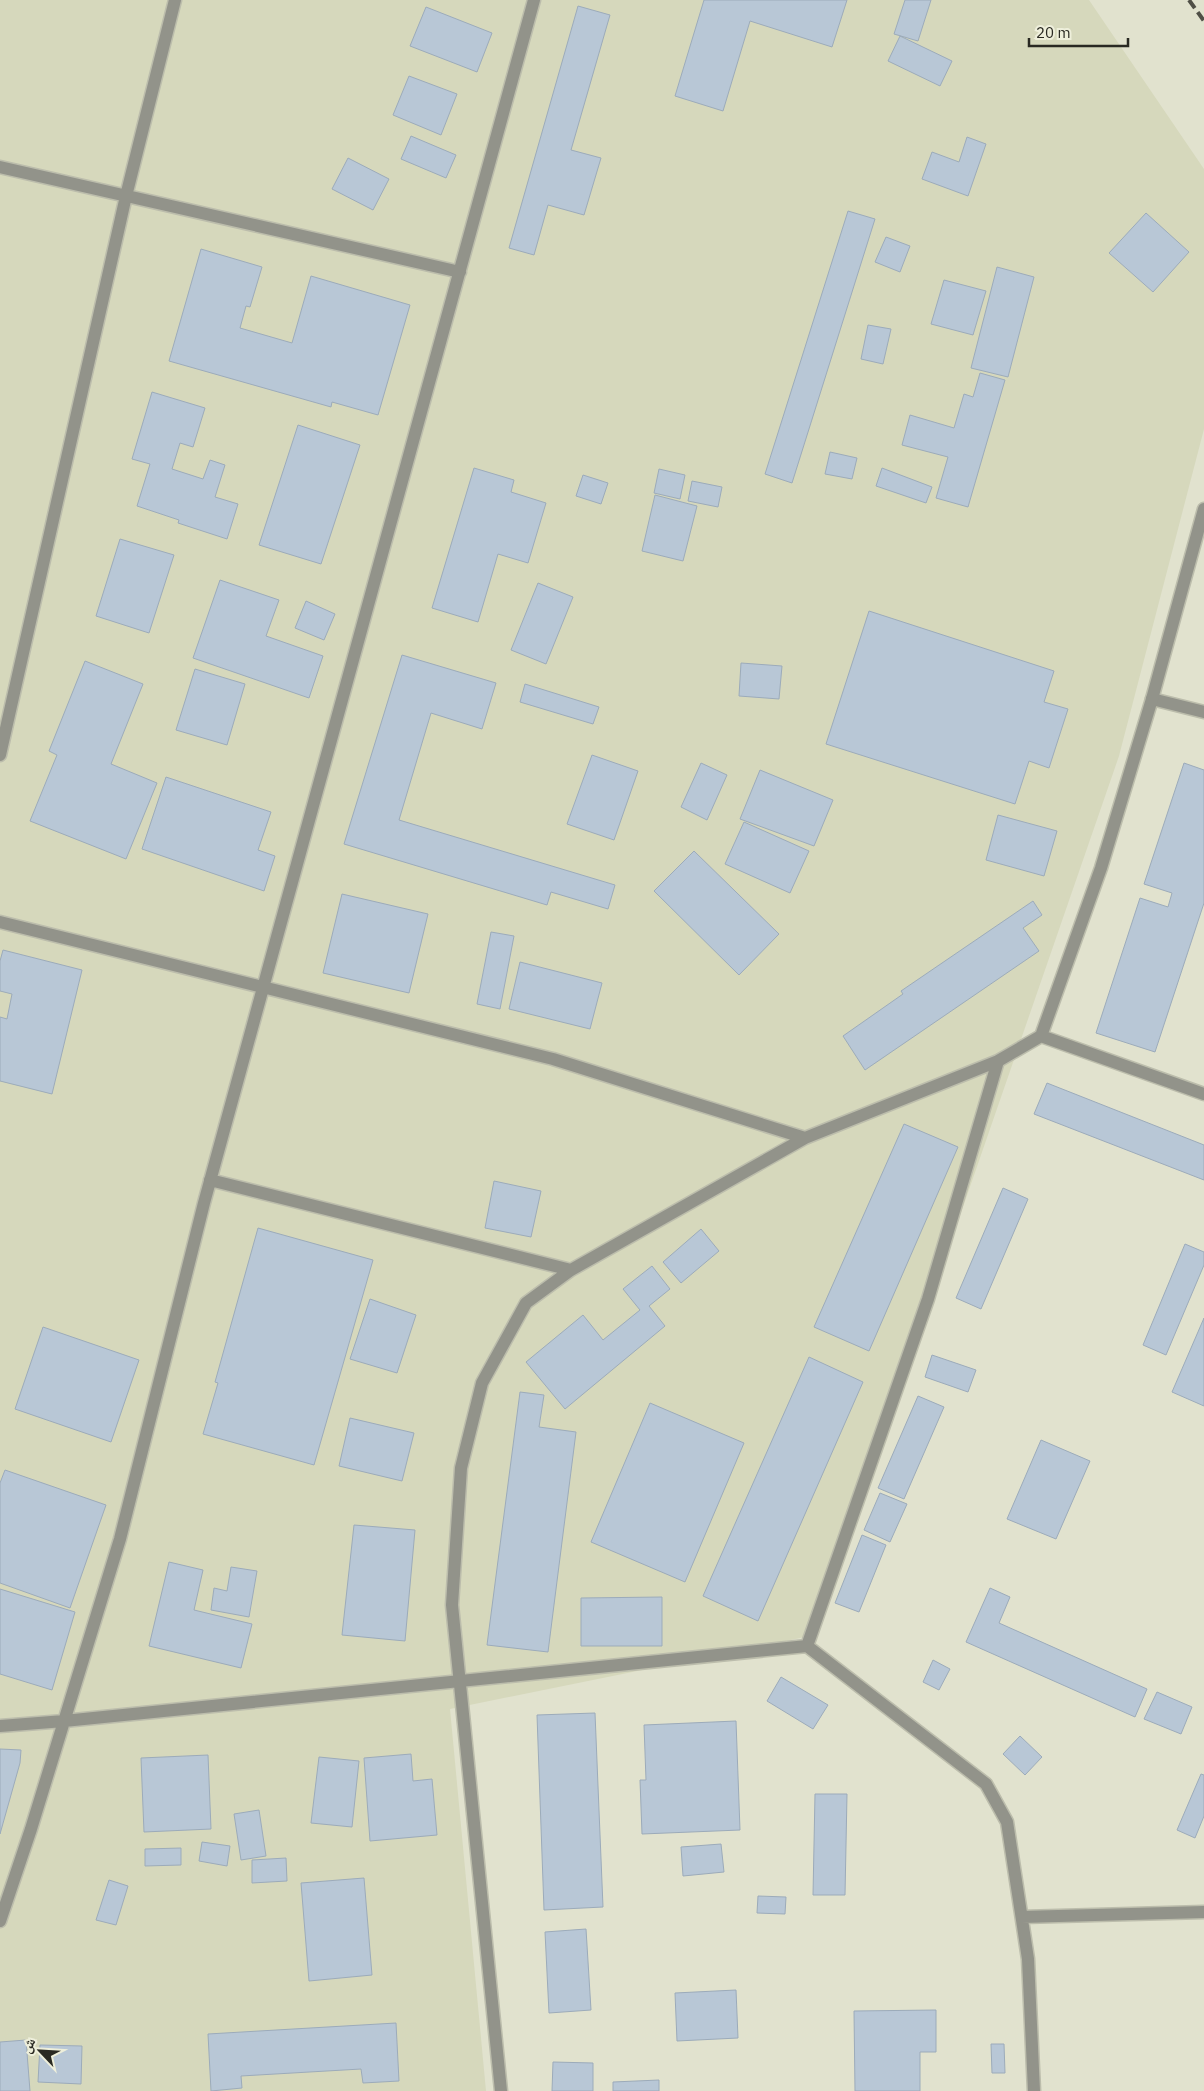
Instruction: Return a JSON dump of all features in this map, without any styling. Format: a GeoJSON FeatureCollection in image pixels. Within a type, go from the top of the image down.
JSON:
{"type":"FeatureCollection","features":[{"type":"Feature","properties":{"kind":"street"},"geometry":{"type":"LineString","coordinates":[[0,755],[126,196],[175,0]]}},
{"type":"Feature","properties":{"kind":"street"},"geometry":{"type":"LineString","coordinates":[[0,1922],[31,1829],[120,1539],[210,1180],[534,0]]}},
{"type":"Feature","properties":{"kind":"street"},"geometry":{"type":"LineString","coordinates":[[0,167],[460,272]]}},
{"type":"Feature","properties":{"kind":"street"},"geometry":{"type":"LineString","coordinates":[[501,2091],[452,1605],[461,1468],[482,1382],[526,1303],[571,1270],[805,1138],[998,1061],[1042,1036],[1101,868],[1152,698],[1204,509]]}},
{"type":"Feature","properties":{"kind":"street"},"geometry":{"type":"LineString","coordinates":[[1152,698],[1204,712]]}},
{"type":"Feature","properties":{"kind":"street"},"geometry":{"type":"LineString","coordinates":[[0,922],[553,1059],[805,1138]]}},
{"type":"Feature","properties":{"kind":"street"},"geometry":{"type":"LineString","coordinates":[[1042,1036],[1204,1094]]}},
{"type":"Feature","properties":{"kind":"street"},"geometry":{"type":"LineString","coordinates":[[807,1646],[928,1300],[998,1061]]}},
{"type":"Feature","properties":{"kind":"street"},"geometry":{"type":"LineString","coordinates":[[210,1180],[571,1270]]}},
{"type":"Feature","properties":{"kind":"street"},"geometry":{"type":"LineString","coordinates":[[0,1726],[807,1646],[986,1784],[1007,1822],[1028,1959],[1034,2091]]}},
{"type":"Feature","properties":{"kind":"street"},"geometry":{"type":"LineString","coordinates":[[1022,1917],[1204,1912]]}},
{"type":"Feature","properties":{"kind":"shaded area"},"geometry":{"type":"Polygon","coordinates":[[[0,0],[1089,0],[1204,169],[1204,429],[1119,756],[815,1635],[450,1709],[486,2091],[0,2091],[0,0]]]}},
{"type":"Feature","properties":{"kind":"building"},"geometry":{"type":"Polygon","coordinates":[[[704,0],[847,0],[832,47],[750,21],[723,111],[675,96],[704,0]]]}},
{"type":"Feature","properties":{"kind":"building"},"geometry":{"type":"Polygon","coordinates":[[[905,0],[931,0],[918,41],[894,34],[905,0]]]}},
{"type":"Feature","properties":{"kind":"building"},"geometry":{"type":"Polygon","coordinates":[[[578,6],[610,15],[571,150],[601,158],[584,215],[548,205],[534,255],[509,248],[578,6]]]}},
{"type":"Feature","properties":{"kind":"building"},"geometry":{"type":"Polygon","coordinates":[[[426,7],[492,33],[477,72],[410,46],[426,7]]]}},
{"type":"Feature","properties":{"kind":"building"},"geometry":{"type":"Polygon","coordinates":[[[900,36],[952,61],[940,86],[888,61],[900,36]]]}},
{"type":"Feature","properties":{"kind":"building"},"geometry":{"type":"Polygon","coordinates":[[[409,76],[457,94],[441,135],[393,115],[409,76]]]}},
{"type":"Feature","properties":{"kind":"building"},"geometry":{"type":"Polygon","coordinates":[[[411,136],[456,155],[446,178],[401,159],[411,136]]]}},
{"type":"Feature","properties":{"kind":"building"},"geometry":{"type":"Polygon","coordinates":[[[967,137],[986,144],[968,196],[922,179],[932,152],[959,162],[967,137]]]}},
{"type":"Feature","properties":{"kind":"building"},"geometry":{"type":"Polygon","coordinates":[[[348,158],[389,179],[373,210],[332,189],[348,158]]]}},
{"type":"Feature","properties":{"kind":"building"},"geometry":{"type":"Polygon","coordinates":[[[848,211],[875,219],[792,483],[765,474],[848,211]]]}},
{"type":"Feature","properties":{"kind":"building"},"geometry":{"type":"Polygon","coordinates":[[[1146,213],[1189,252],[1153,292],[1109,253],[1146,213]]]}},
{"type":"Feature","properties":{"kind":"building"},"geometry":{"type":"Polygon","coordinates":[[[886,237],[910,246],[900,272],[875,262],[886,237]]]}},
{"type":"Feature","properties":{"kind":"building"},"geometry":{"type":"Polygon","coordinates":[[[201,249],[262,267],[250,307],[246,306],[240,328],[292,343],[311,276],[410,305],[378,415],[332,402],[331,407],[169,361],[201,249]]]}},
{"type":"Feature","properties":{"kind":"building"},"geometry":{"type":"Polygon","coordinates":[[[997,267],[1034,277],[1008,377],[971,368],[997,267]]]}},
{"type":"Feature","properties":{"kind":"building"},"geometry":{"type":"Polygon","coordinates":[[[944,280],[986,291],[973,335],[931,324],[944,280]]]}},
{"type":"Feature","properties":{"kind":"building"},"geometry":{"type":"Polygon","coordinates":[[[868,325],[891,329],[883,364],[861,359],[868,325]]]}},
{"type":"Feature","properties":{"kind":"building"},"geometry":{"type":"Polygon","coordinates":[[[980,373],[1005,380],[968,507],[936,498],[948,457],[902,445],[910,415],[954,428],[964,394],[973,397],[980,373]]]}},
{"type":"Feature","properties":{"kind":"building"},"geometry":{"type":"Polygon","coordinates":[[[152,392],[205,408],[193,447],[180,443],[172,469],[203,479],[210,460],[225,465],[215,497],[238,504],[227,539],[178,523],[179,520],[137,506],[150,464],[132,459],[152,392]]]}},
{"type":"Feature","properties":{"kind":"building"},"geometry":{"type":"Polygon","coordinates":[[[298,425],[360,445],[321,564],[259,545],[298,425]]]}},
{"type":"Feature","properties":{"kind":"building"},"geometry":{"type":"Polygon","coordinates":[[[830,452],[857,458],[852,479],[825,474],[830,452]]]}},
{"type":"Feature","properties":{"kind":"building"},"geometry":{"type":"Polygon","coordinates":[[[474,468],[514,480],[511,492],[546,503],[528,563],[498,554],[478,622],[432,608],[474,468]]]}},
{"type":"Feature","properties":{"kind":"building"},"geometry":{"type":"Polygon","coordinates":[[[882,468],[932,487],[926,503],[876,486],[882,468]]]}},
{"type":"Feature","properties":{"kind":"building"},"geometry":{"type":"Polygon","coordinates":[[[659,469],[685,475],[680,499],[654,493],[659,469]]]}},
{"type":"Feature","properties":{"kind":"building"},"geometry":{"type":"Polygon","coordinates":[[[583,475],[608,483],[601,504],[576,496],[583,475]]]}},
{"type":"Feature","properties":{"kind":"building"},"geometry":{"type":"Polygon","coordinates":[[[692,481],[722,487],[718,507],[688,501],[692,481]]]}},
{"type":"Feature","properties":{"kind":"building"},"geometry":{"type":"Polygon","coordinates":[[[655,495],[697,506],[683,561],[642,551],[655,495]]]}},
{"type":"Feature","properties":{"kind":"building"},"geometry":{"type":"Polygon","coordinates":[[[120,539],[174,555],[149,633],[96,616],[120,539]]]}},
{"type":"Feature","properties":{"kind":"building"},"geometry":{"type":"Polygon","coordinates":[[[220,580],[279,600],[266,636],[323,656],[309,698],[193,658],[220,580]]]}},
{"type":"Feature","properties":{"kind":"building"},"geometry":{"type":"Polygon","coordinates":[[[538,583],[573,597],[546,664],[511,650],[538,583]]]}},
{"type":"Feature","properties":{"kind":"building"},"geometry":{"type":"Polygon","coordinates":[[[306,601],[335,614],[324,640],[295,628],[306,601]]]}},
{"type":"Feature","properties":{"kind":"building"},"geometry":{"type":"Polygon","coordinates":[[[869,611],[1054,671],[1044,702],[1068,709],[1049,768],[1029,761],[1015,804],[826,744],[869,611]]]}},
{"type":"Feature","properties":{"kind":"building"},"geometry":{"type":"Polygon","coordinates":[[[402,655],[496,683],[482,729],[431,713],[399,820],[615,885],[608,909],[551,892],[547,905],[344,844],[402,655]]]}},
{"type":"Feature","properties":{"kind":"building"},"geometry":{"type":"Polygon","coordinates":[[[85,661],[143,684],[111,764],[157,783],[126,859],[30,821],[57,755],[49,751],[85,661]]]}},
{"type":"Feature","properties":{"kind":"building"},"geometry":{"type":"Polygon","coordinates":[[[741,663],[782,666],[779,699],[739,696],[741,663]]]}},
{"type":"Feature","properties":{"kind":"building"},"geometry":{"type":"Polygon","coordinates":[[[195,669],[245,684],[227,745],[176,730],[195,669]]]}},
{"type":"Feature","properties":{"kind":"building"},"geometry":{"type":"Polygon","coordinates":[[[525,684],[599,707],[593,724],[520,702],[525,684]]]}},
{"type":"Feature","properties":{"kind":"building"},"geometry":{"type":"Polygon","coordinates":[[[592,755],[638,771],[614,840],[567,824],[592,755]]]}},
{"type":"Feature","properties":{"kind":"building"},"geometry":{"type":"Polygon","coordinates":[[[701,763],[727,775],[707,820],[681,807],[701,763]]]}},
{"type":"Feature","properties":{"kind":"building"},"geometry":{"type":"Polygon","coordinates":[[[1184,763],[1204,770],[1204,903],[1155,1052],[1096,1033],[1140,898],[1168,907],[1172,893],[1144,884],[1184,763]]]}},
{"type":"Feature","properties":{"kind":"building"},"geometry":{"type":"Polygon","coordinates":[[[760,770],[833,800],[814,846],[740,819],[760,770]]]}},
{"type":"Feature","properties":{"kind":"building"},"geometry":{"type":"Polygon","coordinates":[[[166,777],[271,812],[258,850],[275,856],[264,891],[142,849],[166,777]]]}},
{"type":"Feature","properties":{"kind":"building"},"geometry":{"type":"Polygon","coordinates":[[[998,815],[1057,831],[1044,876],[986,860],[998,815]]]}},
{"type":"Feature","properties":{"kind":"building"},"geometry":{"type":"Polygon","coordinates":[[[744,822],[809,851],[790,893],[725,864],[744,822]]]}},
{"type":"Feature","properties":{"kind":"building"},"geometry":{"type":"Polygon","coordinates":[[[694,851],[779,934],[739,975],[654,891],[694,851]]]}},
{"type":"Feature","properties":{"kind":"building"},"geometry":{"type":"Polygon","coordinates":[[[342,894],[428,914],[409,993],[323,973],[342,894]]]}},
{"type":"Feature","properties":{"kind":"building"},"geometry":{"type":"Polygon","coordinates":[[[1033,901],[1042,915],[1023,928],[1039,951],[865,1070],[843,1036],[903,994],[901,991],[1033,901]]]}},
{"type":"Feature","properties":{"kind":"building"},"geometry":{"type":"Polygon","coordinates":[[[491,932],[514,936],[500,1009],[477,1004],[491,932]]]}},
{"type":"Feature","properties":{"kind":"building"},"geometry":{"type":"Polygon","coordinates":[[[3,950],[82,970],[52,1094],[0,1081],[0,1017],[7,1019],[12,994],[0,991],[0,961],[3,950]]]}},
{"type":"Feature","properties":{"kind":"building"},"geometry":{"type":"Polygon","coordinates":[[[520,962],[602,983],[590,1029],[509,1009],[520,962]]]}},
{"type":"Feature","properties":{"kind":"building"},"geometry":{"type":"Polygon","coordinates":[[[1047,1083],[1204,1145],[1204,1180],[1034,1114],[1047,1083]]]}},
{"type":"Feature","properties":{"kind":"building"},"geometry":{"type":"Polygon","coordinates":[[[904,1124],[958,1147],[869,1351],[814,1327],[904,1124]]]}},
{"type":"Feature","properties":{"kind":"building"},"geometry":{"type":"Polygon","coordinates":[[[494,1181],[541,1191],[531,1237],[485,1228],[494,1181]]]}},
{"type":"Feature","properties":{"kind":"building"},"geometry":{"type":"Polygon","coordinates":[[[1003,1188],[1028,1199],[981,1309],[956,1298],[1003,1188]]]}},
{"type":"Feature","properties":{"kind":"building"},"geometry":{"type":"Polygon","coordinates":[[[258,1228],[373,1260],[314,1465],[203,1434],[218,1383],[215,1382],[258,1228]]]}},
{"type":"Feature","properties":{"kind":"building"},"geometry":{"type":"Polygon","coordinates":[[[701,1229],[719,1251],[681,1283],[663,1262],[701,1229]]]}},
{"type":"Feature","properties":{"kind":"building"},"geometry":{"type":"Polygon","coordinates":[[[1185,1244],[1204,1252],[1204,1265],[1166,1355],[1143,1345],[1185,1244]]]}},
{"type":"Feature","properties":{"kind":"building"},"geometry":{"type":"Polygon","coordinates":[[[652,1266],[670,1289],[649,1306],[665,1326],[565,1409],[526,1362],[583,1315],[603,1340],[640,1310],[623,1289],[652,1266]]]}},
{"type":"Feature","properties":{"kind":"building"},"geometry":{"type":"Polygon","coordinates":[[[370,1299],[416,1315],[397,1373],[350,1359],[370,1299]]]}},
{"type":"Feature","properties":{"kind":"building"},"geometry":{"type":"Polygon","coordinates":[[[1204,1318],[1204,1406],[1172,1392],[1204,1318]]]}},
{"type":"Feature","properties":{"kind":"building"},"geometry":{"type":"Polygon","coordinates":[[[43,1327],[139,1360],[111,1442],[15,1409],[43,1327]]]}},
{"type":"Feature","properties":{"kind":"building"},"geometry":{"type":"Polygon","coordinates":[[[932,1355],[976,1370],[968,1392],[925,1377],[932,1355]]]}},
{"type":"Feature","properties":{"kind":"building"},"geometry":{"type":"Polygon","coordinates":[[[809,1357],[863,1382],[758,1621],[703,1596],[809,1357]]]}},
{"type":"Feature","properties":{"kind":"building"},"geometry":{"type":"Polygon","coordinates":[[[520,1392],[544,1395],[539,1427],[576,1432],[548,1652],[487,1645],[520,1392]]]}},
{"type":"Feature","properties":{"kind":"building"},"geometry":{"type":"Polygon","coordinates":[[[918,1396],[944,1407],[904,1499],[878,1488],[918,1396]]]}},
{"type":"Feature","properties":{"kind":"building"},"geometry":{"type":"Polygon","coordinates":[[[650,1403],[744,1443],[685,1582],[591,1542],[650,1403]]]}},
{"type":"Feature","properties":{"kind":"building"},"geometry":{"type":"Polygon","coordinates":[[[350,1418],[414,1433],[402,1481],[339,1466],[350,1418]]]}},
{"type":"Feature","properties":{"kind":"building"},"geometry":{"type":"Polygon","coordinates":[[[1041,1440],[1090,1461],[1056,1539],[1007,1519],[1041,1440]]]}},
{"type":"Feature","properties":{"kind":"building"},"geometry":{"type":"Polygon","coordinates":[[[5,1470],[106,1505],[70,1608],[0,1583],[0,1483],[5,1470]]]}},
{"type":"Feature","properties":{"kind":"building"},"geometry":{"type":"Polygon","coordinates":[[[880,1493],[907,1504],[890,1542],[864,1530],[880,1493]]]}},
{"type":"Feature","properties":{"kind":"building"},"geometry":{"type":"Polygon","coordinates":[[[354,1525],[415,1530],[405,1641],[342,1635],[354,1525]]]}},
{"type":"Feature","properties":{"kind":"building"},"geometry":{"type":"Polygon","coordinates":[[[862,1535],[886,1545],[859,1612],[835,1603],[862,1535]]]}},
{"type":"Feature","properties":{"kind":"building"},"geometry":{"type":"Polygon","coordinates":[[[169,1562],[203,1570],[194,1610],[252,1624],[241,1668],[149,1646],[169,1562]]]}},
{"type":"Feature","properties":{"kind":"building"},"geometry":{"type":"Polygon","coordinates":[[[231,1567],[257,1571],[249,1617],[211,1610],[214,1588],[227,1591],[231,1567]]]}},
{"type":"Feature","properties":{"kind":"building"},"geometry":{"type":"Polygon","coordinates":[[[990,1588],[1010,1597],[999,1623],[1147,1689],[1135,1717],[966,1642],[990,1588]]]}},
{"type":"Feature","properties":{"kind":"building"},"geometry":{"type":"Polygon","coordinates":[[[0,1589],[75,1612],[52,1690],[0,1674],[0,1589]]]}},
{"type":"Feature","properties":{"kind":"building"},"geometry":{"type":"Polygon","coordinates":[[[662,1597],[662,1646],[581,1646],[581,1598],[662,1597]]]}},
{"type":"Feature","properties":{"kind":"building"},"geometry":{"type":"Polygon","coordinates":[[[933,1660],[950,1669],[939,1690],[923,1682],[933,1660]]]}},
{"type":"Feature","properties":{"kind":"building"},"geometry":{"type":"Polygon","coordinates":[[[781,1677],[828,1705],[813,1729],[767,1701],[781,1677]]]}},
{"type":"Feature","properties":{"kind":"building"},"geometry":{"type":"Polygon","coordinates":[[[1157,1692],[1192,1707],[1181,1734],[1144,1719],[1157,1692]]]}},
{"type":"Feature","properties":{"kind":"building"},"geometry":{"type":"Polygon","coordinates":[[[595,1713],[603,1907],[544,1910],[537,1715],[595,1713]]]}},
{"type":"Feature","properties":{"kind":"building"},"geometry":{"type":"Polygon","coordinates":[[[736,1721],[740,1830],[642,1834],[640,1780],[646,1780],[644,1725],[736,1721]]]}},
{"type":"Feature","properties":{"kind":"building"},"geometry":{"type":"Polygon","coordinates":[[[1020,1736],[1042,1757],[1025,1775],[1003,1754],[1020,1736]]]}},
{"type":"Feature","properties":{"kind":"building"},"geometry":{"type":"Polygon","coordinates":[[[0,1749],[21,1750],[20,1763],[0,1834],[0,1749]]]}},
{"type":"Feature","properties":{"kind":"building"},"geometry":{"type":"Polygon","coordinates":[[[411,1754],[413,1781],[432,1779],[437,1835],[370,1841],[364,1758],[411,1754]]]}},
{"type":"Feature","properties":{"kind":"building"},"geometry":{"type":"Polygon","coordinates":[[[208,1755],[211,1829],[144,1832],[141,1758],[208,1755]]]}},
{"type":"Feature","properties":{"kind":"building"},"geometry":{"type":"Polygon","coordinates":[[[319,1757],[359,1761],[352,1827],[311,1823],[319,1757]]]}},
{"type":"Feature","properties":{"kind":"building"},"geometry":{"type":"Polygon","coordinates":[[[1201,1774],[1204,1775],[1204,1816],[1195,1838],[1177,1830],[1201,1774]]]}},
{"type":"Feature","properties":{"kind":"building"},"geometry":{"type":"Polygon","coordinates":[[[815,1794],[847,1794],[845,1895],[813,1895],[815,1794]]]}},
{"type":"Feature","properties":{"kind":"building"},"geometry":{"type":"Polygon","coordinates":[[[259,1810],[266,1856],[241,1860],[234,1814],[259,1810]]]}},
{"type":"Feature","properties":{"kind":"building"},"geometry":{"type":"Polygon","coordinates":[[[202,1842],[230,1846],[227,1866],[199,1861],[202,1842]]]}},
{"type":"Feature","properties":{"kind":"building"},"geometry":{"type":"Polygon","coordinates":[[[721,1844],[724,1872],[683,1876],[681,1847],[721,1844]]]}},
{"type":"Feature","properties":{"kind":"building"},"geometry":{"type":"Polygon","coordinates":[[[181,1848],[181,1865],[145,1866],[145,1849],[181,1848]]]}},
{"type":"Feature","properties":{"kind":"building"},"geometry":{"type":"Polygon","coordinates":[[[286,1858],[287,1881],[252,1883],[252,1860],[286,1858]]]}},
{"type":"Feature","properties":{"kind":"building"},"geometry":{"type":"Polygon","coordinates":[[[364,1878],[372,1975],[309,1981],[301,1883],[364,1878]]]}},
{"type":"Feature","properties":{"kind":"building"},"geometry":{"type":"Polygon","coordinates":[[[109,1880],[128,1886],[116,1925],[96,1920],[109,1880]]]}},
{"type":"Feature","properties":{"kind":"building"},"geometry":{"type":"Polygon","coordinates":[[[758,1896],[786,1897],[785,1914],[757,1913],[758,1896]]]}},
{"type":"Feature","properties":{"kind":"building"},"geometry":{"type":"Polygon","coordinates":[[[586,1929],[591,2010],[549,2013],[545,1932],[586,1929]]]}},
{"type":"Feature","properties":{"kind":"building"},"geometry":{"type":"Polygon","coordinates":[[[736,1990],[738,2038],[677,2041],[675,1993],[736,1990]]]}},
{"type":"Feature","properties":{"kind":"building"},"geometry":{"type":"Polygon","coordinates":[[[936,2010],[936,2052],[920,2052],[920,2091],[855,2091],[854,2011],[936,2010]]]}},
{"type":"Feature","properties":{"kind":"building"},"geometry":{"type":"Polygon","coordinates":[[[396,2023],[399,2081],[363,2083],[361,2069],[241,2076],[242,2088],[211,2091],[208,2034],[396,2023]]]}},
{"type":"Feature","properties":{"kind":"building"},"geometry":{"type":"Polygon","coordinates":[[[26,2040],[30,2091],[0,2091],[0,2042],[26,2040]]]}},
{"type":"Feature","properties":{"kind":"building"},"geometry":{"type":"Polygon","coordinates":[[[991,2044],[1004,2044],[1005,2073],[992,2073],[991,2044]]]}},
{"type":"Feature","properties":{"kind":"building"},"geometry":{"type":"Polygon","coordinates":[[[40,2045],[82,2046],[81,2084],[38,2082],[40,2045]]]}},
{"type":"Feature","properties":{"kind":"building"},"geometry":{"type":"Polygon","coordinates":[[[553,2062],[593,2063],[593,2091],[552,2091],[553,2062]]]}},
{"type":"Feature","properties":{"kind":"building"},"geometry":{"type":"Polygon","coordinates":[[[659,2080],[659,2091],[613,2091],[613,2082],[659,2080]]]}},
{"type":"Feature","properties":{"kind":"railway"},"geometry":{"type":"LineString","coordinates":[[1189,0],[1204,21]]}}]}
